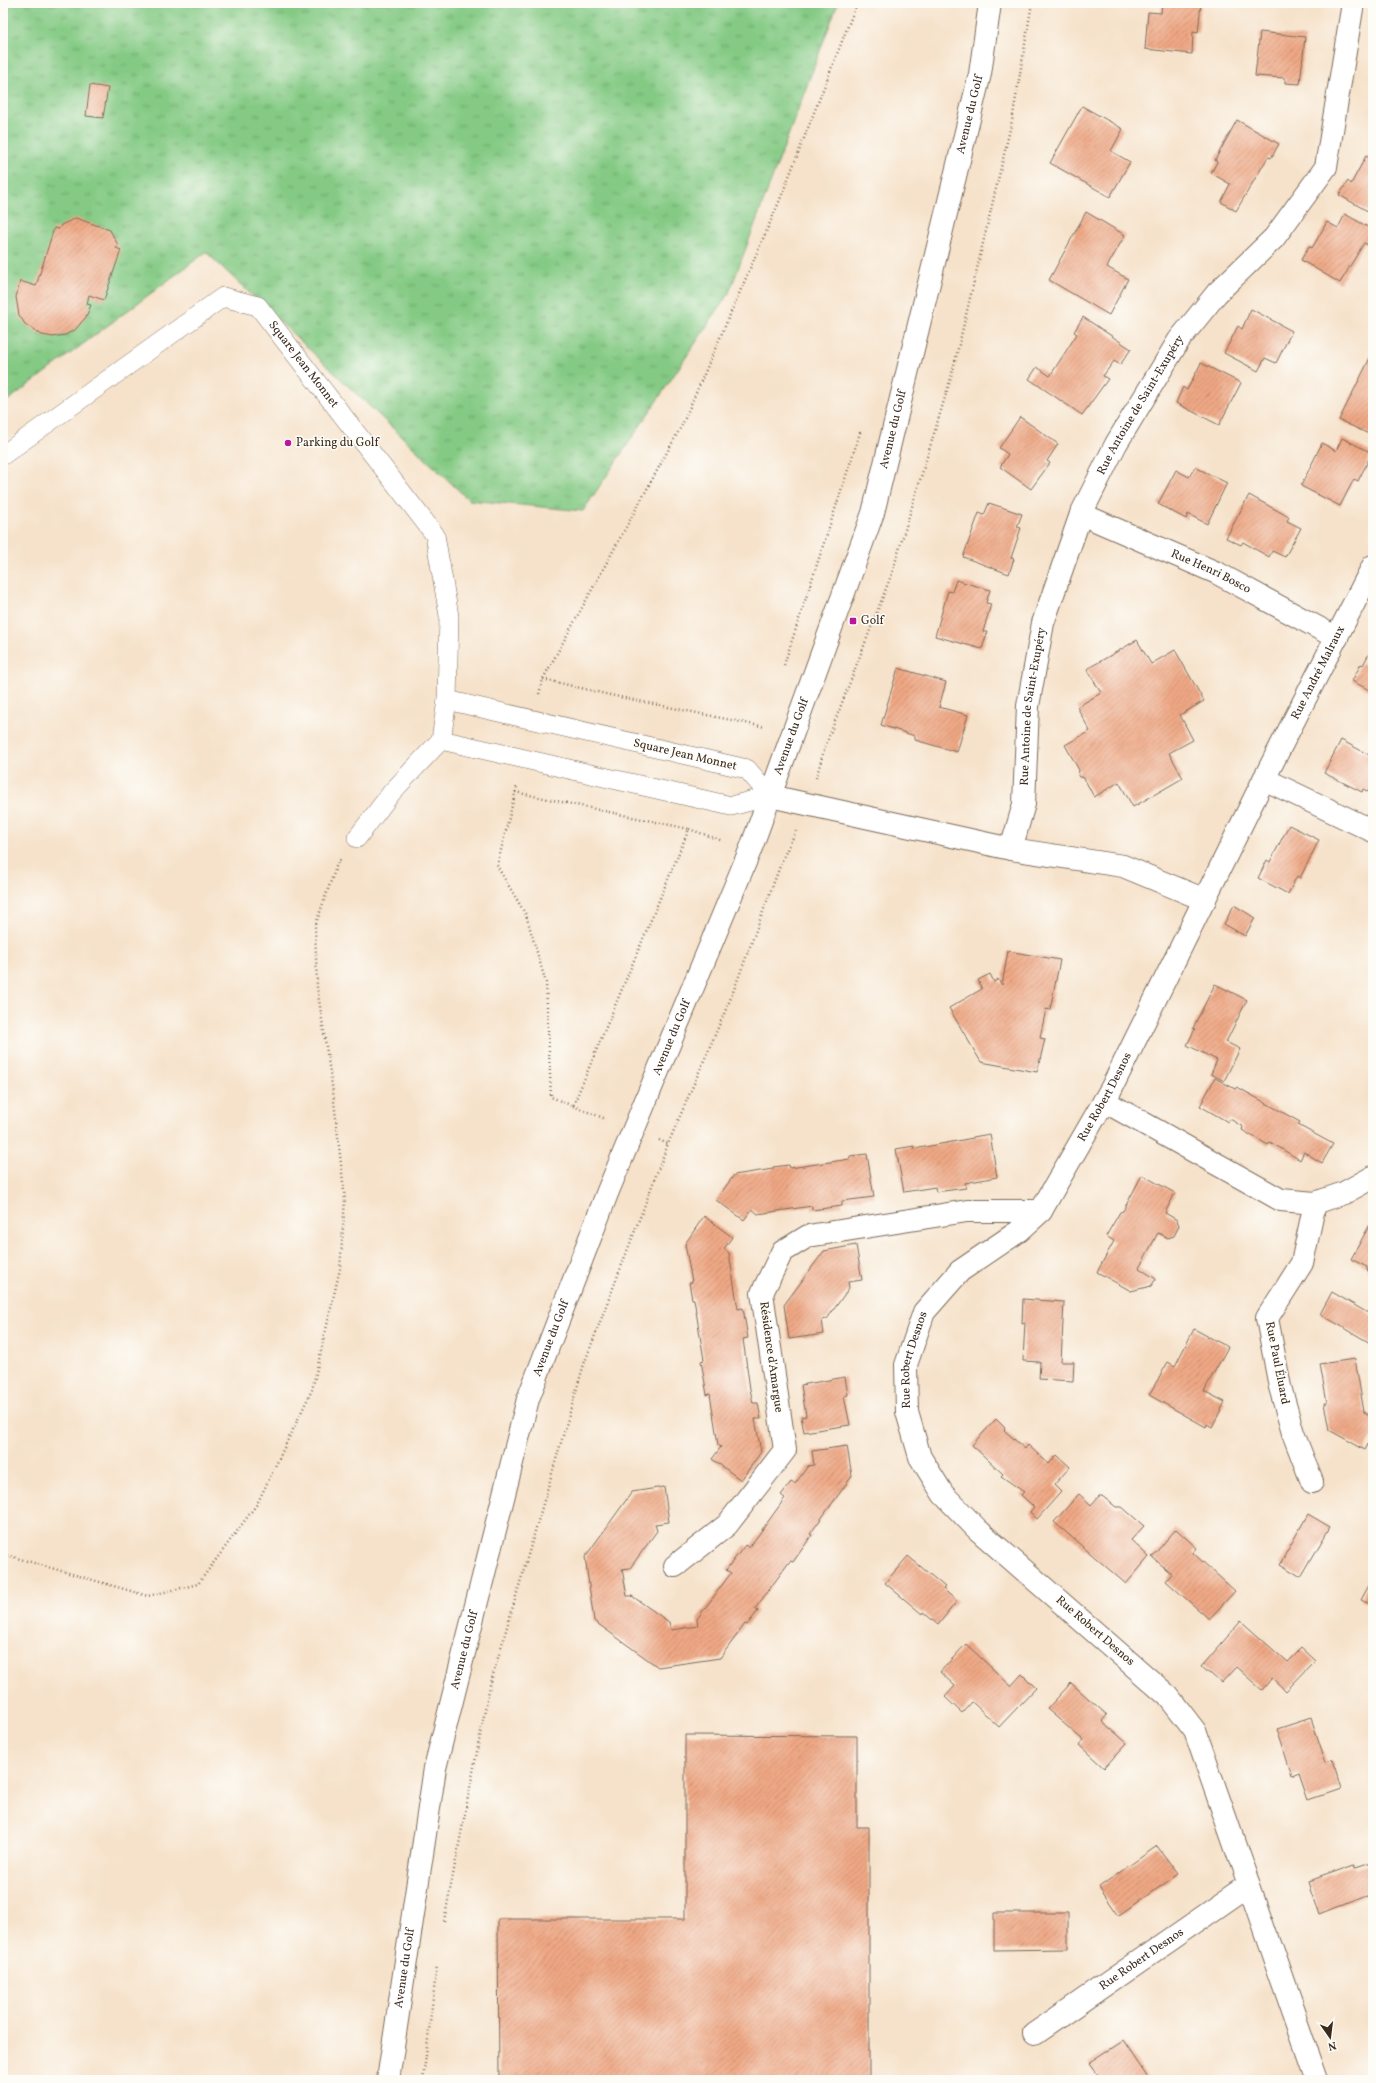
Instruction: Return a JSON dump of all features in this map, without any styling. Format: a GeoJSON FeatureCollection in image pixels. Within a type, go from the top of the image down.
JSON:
{"type":"FeatureCollection","features":[{"type":"Feature","properties":{"kind":"street","name":"Avenue du Golf"},"geometry":{"type":"LineString","coordinates":[[388,2080],[435,1768],[528,1399],[608,1191],[749,853],[873,513],[980,74],[990,3]]}},
{"type":"Feature","properties":{"kind":"street","name":"Rue Antoine de Saint-Exupéry"},"geometry":{"type":"LineString","coordinates":[[1011,849],[1024,804],[1028,706],[1043,623],[1081,514],[1116,444],[1180,340],[1217,293],[1274,238],[1326,167],[1353,3]]}},
{"type":"Feature","properties":{"kind":"street","name":"Rue Henri Bosco"},"geometry":{"type":"LineString","coordinates":[[1081,514],[1217,573],[1337,638]]}},
{"type":"Feature","properties":{"kind":"street","name":"Rue André Malraux"},"geometry":{"type":"LineString","coordinates":[[1205,900],[1264,779],[1373,566]]}},
{"type":"Feature","properties":{"kind":"street"},"geometry":{"type":"LineString","coordinates":[[1264,779],[1373,831]]}},
{"type":"Feature","properties":{"kind":"street"},"geometry":{"type":"LineString","coordinates":[[770,796],[1011,849],[1123,866],[1205,900]]}},
{"type":"Feature","properties":{"kind":"street","name":"Rue Robert Desnos"},"geometry":{"type":"LineString","coordinates":[[1205,900],[1104,1101],[1040,1210],[1019,1231],[960,1271],[924,1312],[906,1365],[907,1412],[920,1457],[943,1494],[978,1530],[1168,1696],[1195,1731],[1317,2080]]}},
{"type":"Feature","properties":{"kind":"street"},"geometry":{"type":"LineString","coordinates":[[1104,1101],[1281,1200],[1315,1203],[1344,1193],[1373,1177]]}},
{"type":"Feature","properties":{"kind":"street","name":"Rue Paul Éluard"},"geometry":{"type":"LineString","coordinates":[[1312,1482],[1293,1433],[1280,1387],[1267,1318],[1302,1263],[1315,1203]]}},
{"type":"Feature","properties":{"kind":"street","name":"Résidence d'Amargue"},"geometry":{"type":"LineString","coordinates":[[675,1566],[727,1525],[785,1450],[762,1293],[782,1252],[808,1236],[967,1211],[1040,1210]]}},
{"type":"Feature","properties":{"kind":"street","name":"Rue Robert Desnos"},"geometry":{"type":"LineString","coordinates":[[1034,2034],[1249,1885]]}},
{"type":"Feature","properties":{"kind":"lane","name":"Square Jean Monnet"},"geometry":{"type":"LineString","coordinates":[[3,455],[224,297],[258,306],[435,535],[449,616],[447,700],[441,740]]}},
{"type":"Feature","properties":{"kind":"lane","name":"Square Jean Monnet"},"geometry":{"type":"LineString","coordinates":[[447,700],[747,769],[770,796]]}},
{"type":"Feature","properties":{"kind":"lane"},"geometry":{"type":"LineString","coordinates":[[357,838],[392,792],[441,740],[731,806],[770,796]]}},
{"type":"Feature","properties":{"kind":"path"},"geometry":{"type":"LineString","coordinates":[[533,719],[543,679],[682,425],[779,202],[857,3]]}},
{"type":"Feature","properties":{"kind":"path"},"geometry":{"type":"LineString","coordinates":[[442,1929],[490,1685],[584,1364],[668,1144],[730,1000],[783,858],[808,804],[825,747],[892,573],[952,374],[1012,121],[1032,3]]}},
{"type":"Feature","properties":{"kind":"path"},"geometry":{"type":"LineString","coordinates":[[784,666],[863,425]]}},
{"type":"Feature","properties":{"kind":"path"},"geometry":{"type":"LineString","coordinates":[[543,679],[610,695],[764,726]]}},
{"type":"Feature","properties":{"kind":"path"},"geometry":{"type":"LineString","coordinates":[[524,758],[497,866],[526,915],[546,983],[551,1097],[610,1120]]}},
{"type":"Feature","properties":{"kind":"path"},"geometry":{"type":"LineString","coordinates":[[515,792],[689,829],[722,841]]}},
{"type":"Feature","properties":{"kind":"path"},"geometry":{"type":"LineString","coordinates":[[573,1106],[689,829]]}},
{"type":"Feature","properties":{"kind":"path"},"geometry":{"type":"LineString","coordinates":[[3,1554],[148,1596],[198,1584],[257,1504],[312,1390],[340,1270],[345,1200],[333,1092],[317,987],[316,926],[337,864],[357,838]]}},
{"type":"Feature","properties":{"kind":"path"},"geometry":{"type":"LineString","coordinates":[[423,2080],[438,1959]]}},
{"type":"Feature","properties":{"kind":"green space"},"geometry":{"type":"Polygon","coordinates":[[[3,3],[838,3],[729,293],[583,511],[469,500],[206,252],[3,404],[3,3]]]}},
{"type":"Feature","properties":{"kind":"building"},"geometry":{"type":"Polygon","coordinates":[[[1162,3],[1201,3],[1198,33],[1193,32],[1192,54],[1145,49],[1148,12],[1161,13],[1162,3]]]}},
{"type":"Feature","properties":{"kind":"building"},"geometry":{"type":"Polygon","coordinates":[[[1260,32],[1305,37],[1300,84],[1285,83],[1285,78],[1255,76],[1260,32]]]}},
{"type":"Feature","properties":{"kind":"building"},"geometry":{"type":"Polygon","coordinates":[[[90,85],[108,88],[103,118],[86,116],[90,85]]]}},
{"type":"Feature","properties":{"kind":"building"},"geometry":{"type":"Polygon","coordinates":[[[1082,106],[1123,129],[1111,151],[1130,162],[1110,197],[1050,163],[1082,106]]]}},
{"type":"Feature","properties":{"kind":"building"},"geometry":{"type":"Polygon","coordinates":[[[1237,120],[1279,144],[1271,158],[1268,157],[1236,211],[1221,202],[1230,184],[1211,173],[1217,162],[1215,160],[1237,120]]]}},
{"type":"Feature","properties":{"kind":"building"},"geometry":{"type":"Polygon","coordinates":[[[1373,153],[1373,214],[1339,195],[1348,181],[1351,184],[1366,156],[1370,158],[1373,153]]]}},
{"type":"Feature","properties":{"kind":"building"},"geometry":{"type":"Polygon","coordinates":[[[1086,212],[1125,235],[1107,267],[1128,279],[1109,315],[1049,280],[1086,212]]]}},
{"type":"Feature","properties":{"kind":"building"},"geometry":{"type":"Polygon","coordinates":[[[1345,214],[1373,230],[1373,242],[1371,246],[1364,243],[1340,283],[1301,260],[1309,246],[1312,248],[1327,222],[1338,228],[1345,214]]]}},
{"type":"Feature","properties":{"kind":"building"},"geometry":{"type":"Polygon","coordinates":[[[76,218],[110,230],[118,245],[116,248],[121,250],[104,300],[89,295],[87,304],[91,305],[86,317],[75,330],[65,335],[53,337],[42,335],[25,324],[19,315],[16,297],[20,281],[36,286],[54,228],[59,229],[61,225],[76,218]]]}},
{"type":"Feature","properties":{"kind":"building"},"geometry":{"type":"Polygon","coordinates":[[[1251,309],[1292,331],[1276,363],[1265,358],[1258,371],[1224,353],[1238,326],[1242,329],[1251,309]]]}},
{"type":"Feature","properties":{"kind":"building"},"geometry":{"type":"Polygon","coordinates":[[[1083,317],[1131,349],[1120,365],[1114,361],[1103,376],[1108,379],[1082,415],[1029,379],[1037,367],[1050,376],[1077,334],[1074,332],[1083,317]]]}},
{"type":"Feature","properties":{"kind":"building"},"geometry":{"type":"Polygon","coordinates":[[[1373,352],[1373,436],[1339,420],[1373,352]]]}},
{"type":"Feature","properties":{"kind":"building"},"geometry":{"type":"Polygon","coordinates":[[[1201,363],[1241,383],[1219,425],[1176,403],[1183,387],[1187,390],[1201,363]]]}},
{"type":"Feature","properties":{"kind":"building"},"geometry":{"type":"Polygon","coordinates":[[[1020,417],[1058,444],[1047,461],[1050,463],[1031,489],[1000,467],[1008,454],[999,448],[1020,417]]]}},
{"type":"Feature","properties":{"kind":"building"},"geometry":{"type":"Polygon","coordinates":[[[1342,438],[1372,453],[1358,481],[1354,479],[1340,506],[1301,486],[1322,443],[1336,451],[1342,438]]]}},
{"type":"Feature","properties":{"kind":"building"},"geometry":{"type":"Polygon","coordinates":[[[1195,467],[1227,483],[1207,524],[1188,514],[1186,519],[1158,504],[1176,470],[1189,477],[1195,467]]]}},
{"type":"Feature","properties":{"kind":"building"},"geometry":{"type":"Polygon","coordinates":[[[1249,495],[1289,517],[1287,521],[1301,528],[1285,557],[1272,551],[1269,557],[1243,542],[1241,545],[1226,538],[1249,495]]]}},
{"type":"Feature","properties":{"kind":"building"},"geometry":{"type":"Polygon","coordinates":[[[989,503],[1022,514],[1017,527],[1021,528],[1011,558],[1014,559],[1009,574],[963,557],[979,513],[984,515],[989,503]]]}},
{"type":"Feature","properties":{"kind":"building"},"geometry":{"type":"Polygon","coordinates":[[[956,580],[990,590],[986,603],[991,604],[983,632],[987,632],[982,649],[935,636],[948,591],[952,592],[956,580]]]}},
{"type":"Feature","properties":{"kind":"building"},"geometry":{"type":"Polygon","coordinates":[[[1137,640],[1151,664],[1175,650],[1204,701],[1180,715],[1193,740],[1169,753],[1183,778],[1133,807],[1119,782],[1094,797],[1084,778],[1078,776],[1079,770],[1065,745],[1090,731],[1077,707],[1101,693],[1087,669],[1137,640]]]}},
{"type":"Feature","properties":{"kind":"building"},"geometry":{"type":"Polygon","coordinates":[[[1373,646],[1373,692],[1352,681],[1361,664],[1363,665],[1373,646]]]}},
{"type":"Feature","properties":{"kind":"building"},"geometry":{"type":"Polygon","coordinates":[[[898,668],[946,682],[939,707],[968,715],[957,752],[915,740],[915,736],[881,725],[898,668]]]}},
{"type":"Feature","properties":{"kind":"building"},"geometry":{"type":"Polygon","coordinates":[[[1341,740],[1373,757],[1373,794],[1363,789],[1362,792],[1324,773],[1341,740]]]}},
{"type":"Feature","properties":{"kind":"building"},"geometry":{"type":"Polygon","coordinates":[[[1289,825],[1319,840],[1300,878],[1297,876],[1288,894],[1258,878],[1267,860],[1270,862],[1289,825]]]}},
{"type":"Feature","properties":{"kind":"building"},"geometry":{"type":"Polygon","coordinates":[[[1234,905],[1255,918],[1245,936],[1224,924],[1234,905]]]}},
{"type":"Feature","properties":{"kind":"building"},"geometry":{"type":"Polygon","coordinates":[[[1008,951],[1060,960],[1050,1010],[1046,1009],[1040,1038],[1045,1039],[1037,1072],[981,1062],[949,1008],[982,989],[978,980],[990,974],[994,982],[998,979],[1002,985],[1008,951]]]}},
{"type":"Feature","properties":{"kind":"building"},"geometry":{"type":"Polygon","coordinates":[[[1215,984],[1247,1000],[1226,1042],[1240,1049],[1224,1081],[1211,1074],[1217,1060],[1187,1045],[1195,1029],[1193,1028],[1215,984]]]}},
{"type":"Feature","properties":{"kind":"building"},"geometry":{"type":"Polygon","coordinates":[[[1215,1078],[1235,1089],[1237,1087],[1300,1122],[1298,1125],[1333,1144],[1322,1163],[1304,1152],[1300,1160],[1270,1142],[1268,1145],[1242,1130],[1243,1127],[1230,1119],[1228,1122],[1200,1106],[1215,1078]]]}},
{"type":"Feature","properties":{"kind":"building"},"geometry":{"type":"Polygon","coordinates":[[[990,1134],[997,1177],[965,1183],[966,1188],[936,1192],[935,1187],[904,1192],[896,1149],[914,1146],[914,1149],[990,1134]]]}},
{"type":"Feature","properties":{"kind":"building"},"geometry":{"type":"Polygon","coordinates":[[[867,1154],[874,1197],[842,1201],[842,1206],[812,1210],[812,1206],[758,1214],[752,1209],[744,1220],[716,1200],[734,1175],[773,1169],[773,1167],[789,1165],[790,1168],[850,1159],[850,1156],[867,1154]]]}},
{"type":"Feature","properties":{"kind":"building"},"geometry":{"type":"Polygon","coordinates":[[[1142,1175],[1175,1193],[1165,1213],[1177,1220],[1179,1226],[1174,1236],[1168,1238],[1158,1233],[1139,1268],[1156,1279],[1151,1286],[1131,1291],[1097,1272],[1114,1241],[1106,1236],[1120,1212],[1123,1211],[1142,1175]]]}},
{"type":"Feature","properties":{"kind":"building"},"geometry":{"type":"Polygon","coordinates":[[[704,1216],[732,1237],[724,1249],[729,1253],[738,1309],[743,1308],[748,1338],[743,1339],[750,1389],[753,1403],[758,1403],[761,1419],[755,1419],[761,1452],[741,1480],[712,1459],[721,1447],[718,1445],[710,1394],[707,1395],[701,1361],[704,1360],[694,1299],[692,1299],[689,1283],[692,1282],[685,1244],[704,1216]]]}},
{"type":"Feature","properties":{"kind":"building"},"geometry":{"type":"Polygon","coordinates":[[[1373,1219],[1373,1273],[1367,1270],[1367,1267],[1351,1259],[1373,1219]]]}},
{"type":"Feature","properties":{"kind":"building"},"geometry":{"type":"Polygon","coordinates":[[[856,1245],[862,1280],[848,1282],[849,1288],[827,1319],[822,1320],[824,1334],[789,1339],[784,1305],[824,1251],[856,1245]]]}},
{"type":"Feature","properties":{"kind":"building"},"geometry":{"type":"Polygon","coordinates":[[[1332,1292],[1373,1316],[1372,1344],[1320,1314],[1332,1292]]]}},
{"type":"Feature","properties":{"kind":"building"},"geometry":{"type":"Polygon","coordinates":[[[1023,1299],[1064,1302],[1061,1362],[1074,1362],[1073,1381],[1039,1379],[1040,1362],[1023,1361],[1025,1322],[1022,1323],[1023,1299]]]}},
{"type":"Feature","properties":{"kind":"building"},"geometry":{"type":"Polygon","coordinates":[[[1194,1329],[1228,1347],[1204,1391],[1225,1402],[1212,1427],[1207,1424],[1206,1427],[1149,1395],[1168,1362],[1175,1366],[1194,1329]]]}},
{"type":"Feature","properties":{"kind":"building"},"geometry":{"type":"Polygon","coordinates":[[[1355,1359],[1364,1412],[1373,1417],[1373,1435],[1365,1450],[1329,1430],[1324,1403],[1327,1403],[1320,1364],[1355,1359]]]}},
{"type":"Feature","properties":{"kind":"building"},"geometry":{"type":"Polygon","coordinates":[[[845,1377],[848,1395],[844,1396],[850,1425],[804,1432],[801,1417],[806,1416],[801,1385],[845,1377]]]}},
{"type":"Feature","properties":{"kind":"building"},"geometry":{"type":"Polygon","coordinates":[[[996,1419],[1005,1428],[1004,1430],[1025,1449],[1028,1445],[1049,1464],[1057,1455],[1070,1467],[1054,1485],[1061,1492],[1037,1519],[1030,1512],[1034,1507],[1021,1495],[1024,1492],[1001,1476],[1003,1474],[972,1445],[996,1419]]]}},
{"type":"Feature","properties":{"kind":"building"},"geometry":{"type":"Polygon","coordinates":[[[847,1446],[852,1476],[810,1534],[812,1535],[793,1562],[790,1561],[755,1609],[758,1611],[747,1625],[745,1624],[720,1658],[658,1667],[594,1621],[585,1557],[632,1492],[664,1487],[669,1522],[655,1524],[657,1531],[630,1568],[622,1569],[627,1596],[632,1596],[669,1622],[671,1630],[698,1626],[697,1619],[731,1573],[726,1570],[745,1545],[749,1548],[785,1498],[781,1495],[791,1482],[795,1484],[808,1466],[814,1465],[812,1451],[847,1446]]]}},
{"type":"Feature","properties":{"kind":"building"},"geometry":{"type":"Polygon","coordinates":[[[1079,1494],[1091,1505],[1099,1496],[1102,1496],[1116,1507],[1122,1507],[1144,1526],[1131,1540],[1149,1557],[1126,1584],[1054,1522],[1079,1494]]]}},
{"type":"Feature","properties":{"kind":"building"},"geometry":{"type":"Polygon","coordinates":[[[1308,1514],[1330,1527],[1301,1577],[1280,1564],[1308,1514]]]}},
{"type":"Feature","properties":{"kind":"building"},"geometry":{"type":"Polygon","coordinates":[[[1176,1529],[1197,1548],[1193,1553],[1235,1591],[1209,1619],[1166,1581],[1172,1574],[1152,1557],[1176,1529]]]}},
{"type":"Feature","properties":{"kind":"building"},"geometry":{"type":"Polygon","coordinates":[[[908,1556],[945,1587],[943,1589],[957,1601],[938,1625],[923,1612],[922,1614],[885,1583],[908,1556]]]}},
{"type":"Feature","properties":{"kind":"building"},"geometry":{"type":"Polygon","coordinates":[[[1373,1578],[1373,1606],[1361,1600],[1373,1578]]]}},
{"type":"Feature","properties":{"kind":"building"},"geometry":{"type":"Polygon","coordinates":[[[1241,1621],[1287,1662],[1301,1648],[1315,1661],[1286,1691],[1272,1678],[1262,1690],[1236,1667],[1221,1683],[1202,1666],[1241,1621]]]}},
{"type":"Feature","properties":{"kind":"building"},"geometry":{"type":"Polygon","coordinates":[[[966,1644],[1011,1686],[1022,1674],[1036,1688],[999,1727],[972,1702],[962,1713],[945,1697],[955,1686],[940,1672],[966,1644]]]}},
{"type":"Feature","properties":{"kind":"building"},"geometry":{"type":"Polygon","coordinates":[[[1071,1683],[1107,1715],[1102,1721],[1127,1743],[1104,1768],[1079,1745],[1083,1740],[1047,1709],[1071,1683]]]}},
{"type":"Feature","properties":{"kind":"building"},"geometry":{"type":"Polygon","coordinates":[[[1311,1718],[1326,1763],[1332,1761],[1340,1788],[1308,1799],[1299,1773],[1292,1776],[1277,1729],[1311,1718]]]}},
{"type":"Feature","properties":{"kind":"building"},"geometry":{"type":"Polygon","coordinates":[[[685,1735],[857,1736],[857,1827],[869,1827],[869,2080],[499,2080],[498,1919],[685,1919],[685,1735]]]}},
{"type":"Feature","properties":{"kind":"building"},"geometry":{"type":"Polygon","coordinates":[[[1157,1846],[1178,1874],[1119,1916],[1099,1887],[1157,1846]]]}},
{"type":"Feature","properties":{"kind":"building"},"geometry":{"type":"Polygon","coordinates":[[[1373,1862],[1373,1893],[1320,1914],[1309,1881],[1354,1865],[1355,1868],[1373,1862]]]}},
{"type":"Feature","properties":{"kind":"building"},"geometry":{"type":"Polygon","coordinates":[[[994,1913],[1068,1913],[1068,1949],[994,1950],[994,1913]]]}},
{"type":"Feature","properties":{"kind":"building"},"geometry":{"type":"Polygon","coordinates":[[[1123,2041],[1148,2078],[1150,2077],[1152,2080],[1100,2080],[1088,2064],[1123,2041]]]}},
{"type":"Feature","properties":{"kind":"place","name":"Parking du Golf"},"geometry":{"type":"Point","coordinates":[288,443]}},
{"type":"Feature","properties":{"kind":"place","name":"Golf"},"geometry":{"type":"Point","coordinates":[853,621]}}]}
